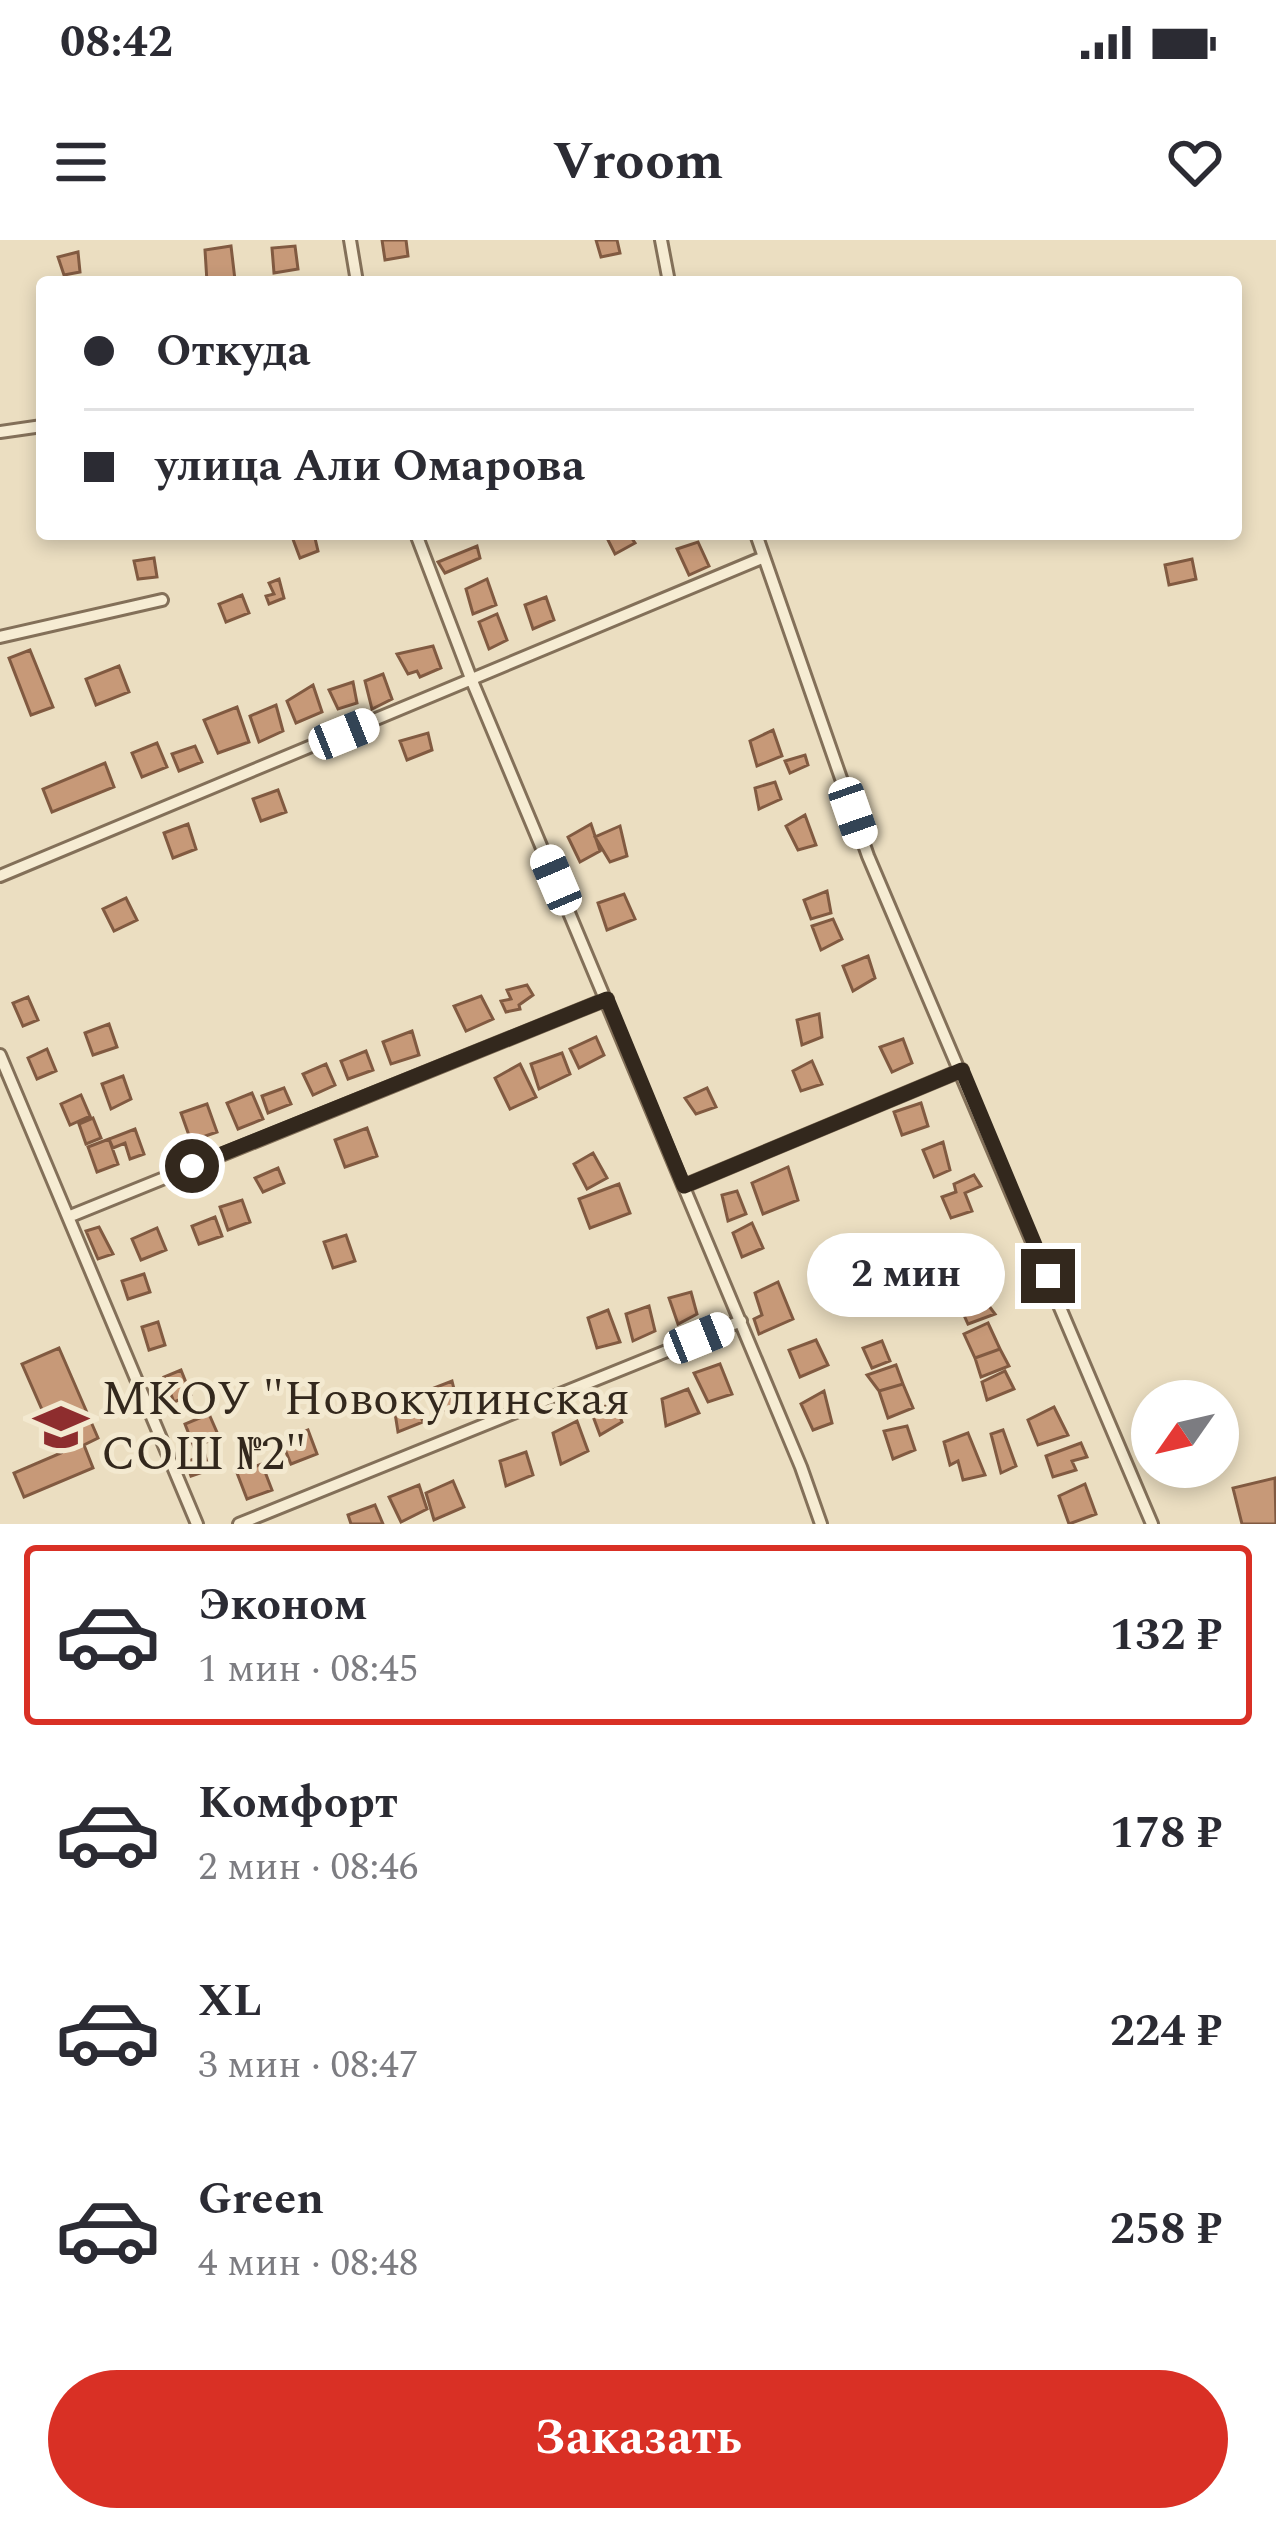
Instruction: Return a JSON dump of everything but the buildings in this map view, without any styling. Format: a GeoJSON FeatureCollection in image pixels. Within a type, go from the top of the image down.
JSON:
{"type":"FeatureCollection","features":[{"type":"Feature","properties":{"kind":"street"},"geometry":{"type":"LineString","coordinates":[[350,240],[356,276]]}},
{"type":"Feature","properties":{"kind":"street"},"geometry":{"type":"LineString","coordinates":[[662,240],[668,276]]}},
{"type":"Feature","properties":{"kind":"street"},"geometry":{"type":"LineString","coordinates":[[0,432],[36,427]]}},
{"type":"Feature","properties":{"kind":"street"},"geometry":{"type":"LineString","coordinates":[[418,540],[472,681],[801,1467],[820,1524]]}},
{"type":"Feature","properties":{"kind":"street"},"geometry":{"type":"LineString","coordinates":[[758,540],[868,856],[1152,1524]]}},
{"type":"Feature","properties":{"kind":"street"},"geometry":{"type":"LineString","coordinates":[[0,876],[764,557]]}},
{"type":"Feature","properties":{"kind":"street"},"geometry":{"type":"LineString","coordinates":[[0,638],[162,600]]}},
{"type":"Feature","properties":{"kind":"street"},"geometry":{"type":"LineString","coordinates":[[68,1217],[607,999]]}},
{"type":"Feature","properties":{"kind":"street"},"geometry":{"type":"LineString","coordinates":[[0,1055],[197,1524]]}},
{"type":"Feature","properties":{"kind":"street"},"geometry":{"type":"LineString","coordinates":[[684,1186],[962,1070]]}},
{"type":"Feature","properties":{"kind":"street"},"geometry":{"type":"LineString","coordinates":[[239,1524],[741,1321]]}},
{"type":"Feature","properties":{"kind":"place","name":"МКОУ \"Новокулинская СОШ №2\""},"geometry":{"type":"Point","coordinates":[61,1427]}},
{"type":"Feature","properties":{"kind":"route"},"geometry":{"type":"LineString","coordinates":[[192,1166],[607,999],[684,1186],[962,1070],[1048,1276]]}}]}
